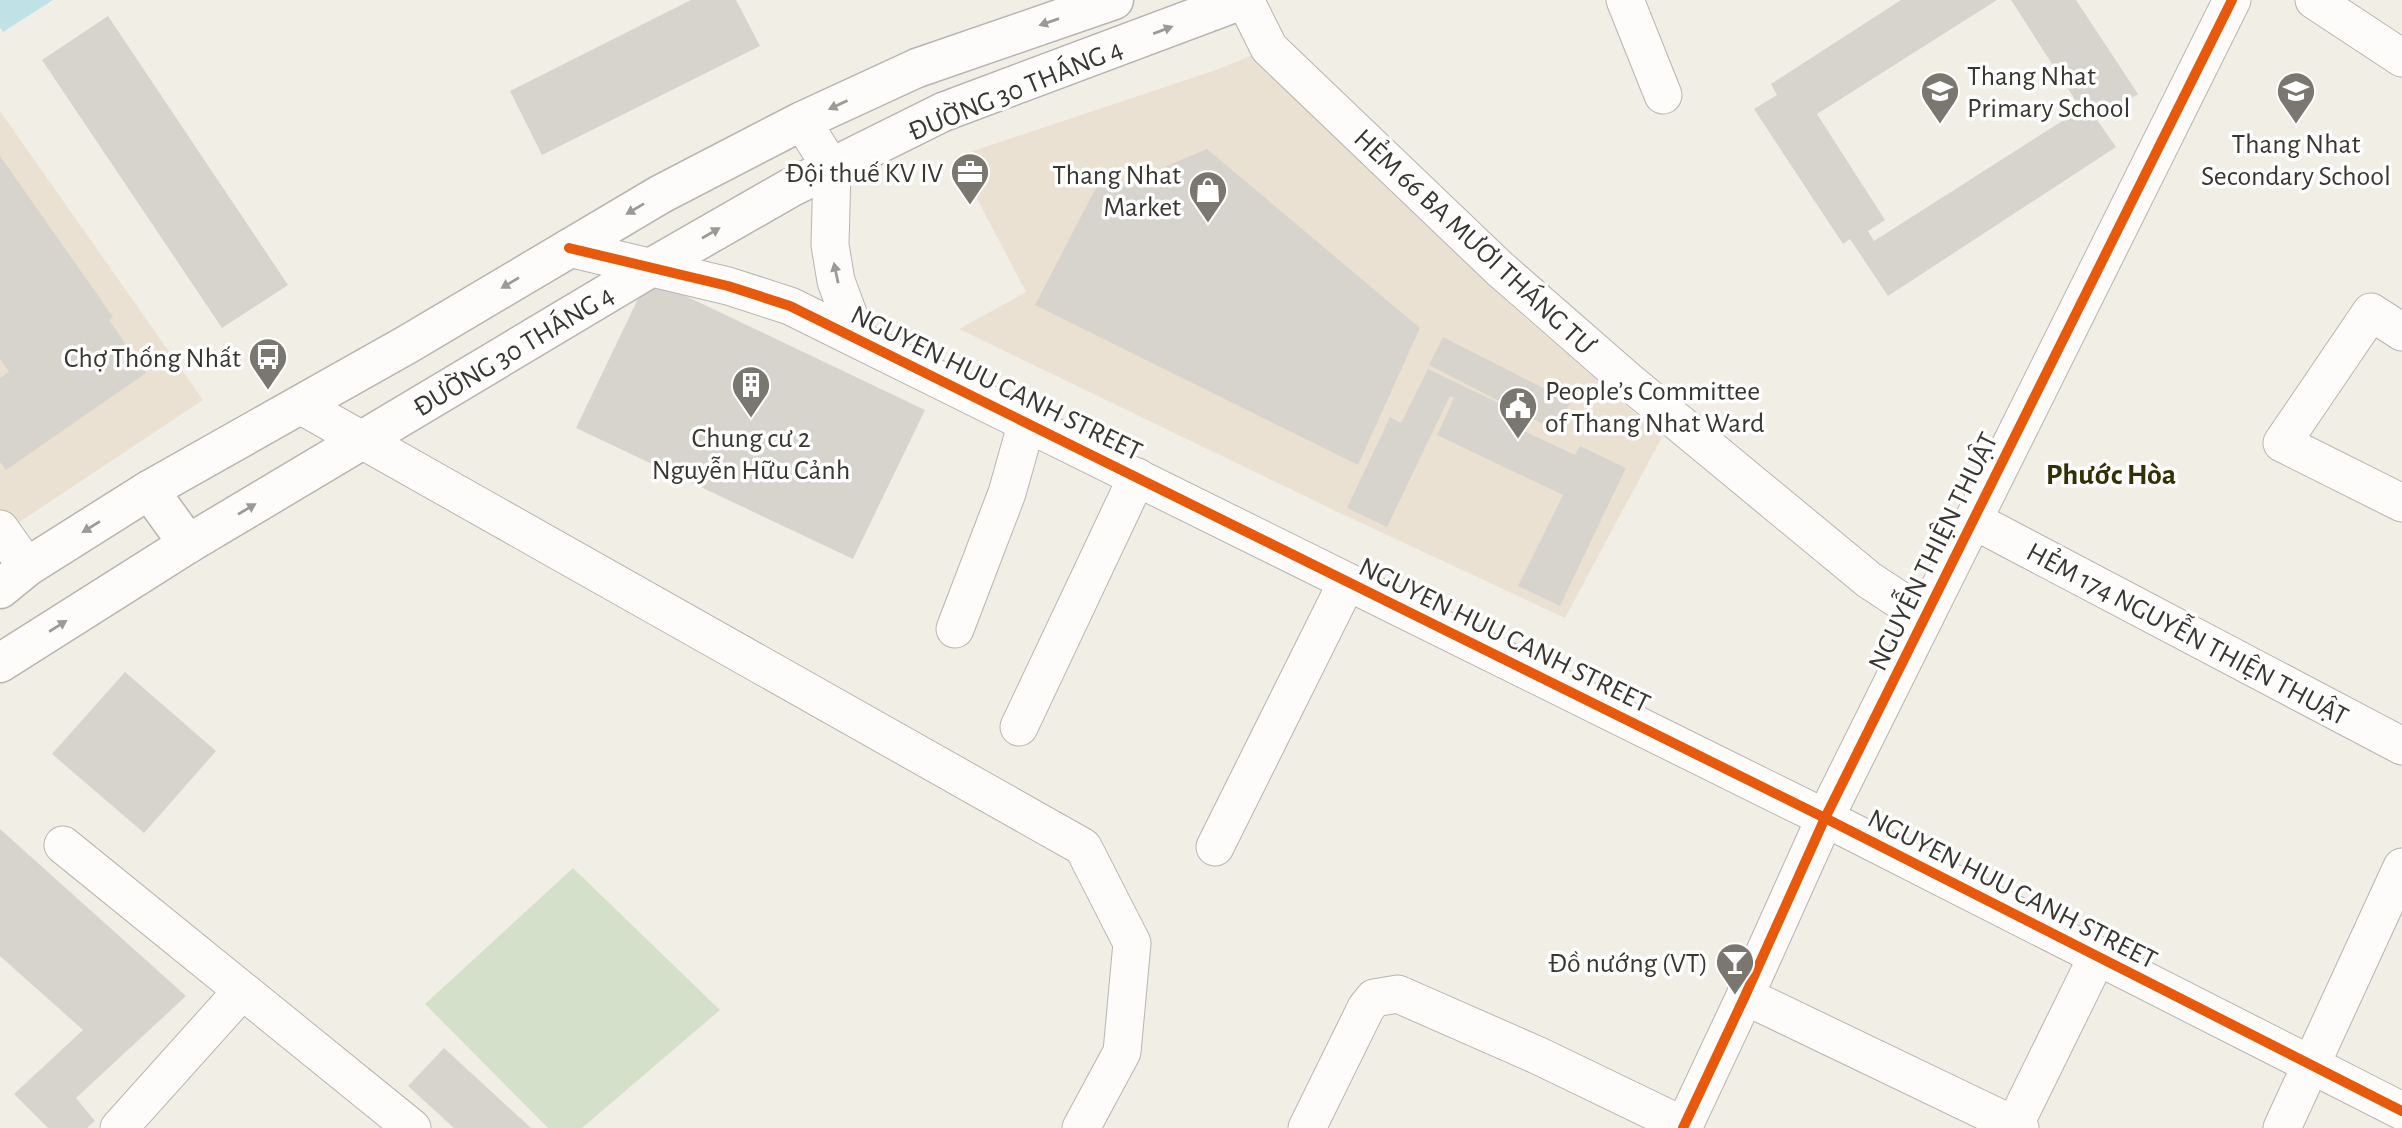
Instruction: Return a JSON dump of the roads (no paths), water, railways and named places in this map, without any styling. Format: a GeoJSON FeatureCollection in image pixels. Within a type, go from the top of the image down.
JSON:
{"type":"FeatureCollection","features":[{"type":"Feature","properties":{"kind":"main road","name":"ĐƯỜNG 30 THÁNG 4"},"geometry":{"type":"LineString","coordinates":[[0,663],[188,544],[652,267],[790,188],[943,112],[1244,0]]}},
{"type":"Feature","properties":{"kind":"main road","name":"ĐƯỜNG 30 THÁNG 4"},"geometry":{"type":"LineString","coordinates":[[13,578],[149,490],[408,344],[661,194],[802,121],[917,68],[1102,2]]}},
{"type":"Feature","properties":{"kind":"main road"},"geometry":{"type":"LineString","coordinates":[[149,490],[188,544]]}},
{"type":"Feature","properties":{"kind":"street","name":"HẺM 66 BA MƯƠI THÁNG TƯ"},"geometry":{"type":"LineString","coordinates":[[1244,0],[1269,48],[1500,269],[1627,380],[1869,580],[1925,617]]}},
{"type":"Feature","properties":{"kind":"street"},"geometry":{"type":"LineString","coordinates":[[1625,0],[1663,95]]}},
{"type":"Feature","properties":{"kind":"street","name":"NGUYỄN THIỆN THUẬT"},"geometry":{"type":"LineString","coordinates":[[1684,1127],[1825,818],[2232,0]]}},
{"type":"Feature","properties":{"kind":"street"},"geometry":{"type":"LineString","coordinates":[[2314,0],[2402,58]]}},
{"type":"Feature","properties":{"kind":"street"},"geometry":{"type":"LineString","coordinates":[[802,121],[832,169]]}},
{"type":"Feature","properties":{"kind":"street","name":"NGUYEN HUU CANH STREET"},"geometry":{"type":"LineString","coordinates":[[832,169],[830,245],[836,281],[857,338]]}},
{"type":"Feature","properties":{"kind":"street","name":"NGUYEN HUU CANH STREET"},"geometry":{"type":"LineString","coordinates":[[569,248],[729,286],[790,306],[1825,818],[2402,1111]]}},
{"type":"Feature","properties":{"kind":"street"},"geometry":{"type":"LineString","coordinates":[[2402,332],[2371,312],[2282,443],[2402,503]]}},
{"type":"Feature","properties":{"kind":"street"},"geometry":{"type":"LineString","coordinates":[[300,405],[1083,847],[1132,943],[1122,1052],[1081,1128]]}},
{"type":"Feature","properties":{"kind":"street"},"geometry":{"type":"LineString","coordinates":[[955,629],[1007,493],[1027,422]]}},
{"type":"Feature","properties":{"kind":"street"},"geometry":{"type":"LineString","coordinates":[[1019,727],[1136,477]]}},
{"type":"Feature","properties":{"kind":"street","name":"HẺM 174 NGUYỄN THIỆN THUẬT"},"geometry":{"type":"LineString","coordinates":[[1973,520],[2402,746]]}},
{"type":"Feature","properties":{"kind":"street"},"geometry":{"type":"LineString","coordinates":[[0,529],[13,578]]}},
{"type":"Feature","properties":{"kind":"street"},"geometry":{"type":"LineString","coordinates":[[1215,847],[1348,582]]}},
{"type":"Feature","properties":{"kind":"street"},"geometry":{"type":"LineString","coordinates":[[63,845],[412,1128]]}},
{"type":"Feature","properties":{"kind":"street"},"geometry":{"type":"LineString","coordinates":[[2283,1128],[2402,867]]}},
{"type":"Feature","properties":{"kind":"street"},"geometry":{"type":"LineString","coordinates":[[1745,996],[2016,1127],[2098,955]]}},
{"type":"Feature","properties":{"kind":"street"},"geometry":{"type":"LineString","coordinates":[[119,1128],[242,991]]}},
{"type":"Feature","properties":{"kind":"street"},"geometry":{"type":"LineString","coordinates":[[1307,1128],[1366,1008],[1374,998],[1398,994],[1539,1056],[1684,1127]]}},
{"type":"Feature","properties":{"kind":"water"},"geometry":{"type":"Polygon","coordinates":[[[0,0],[53,0],[3,32],[0,27],[0,0]]]}},
{"type":"Feature","properties":{"kind":"place","name":"Thang Nhat Primary School"},"geometry":{"type":"Point","coordinates":[1940,125]}},
{"type":"Feature","properties":{"kind":"place","name":"Thang Nhat Secondary School"},"geometry":{"type":"Point","coordinates":[2296,125]}},
{"type":"Feature","properties":{"kind":"place","name":"Đội thuế KV IV"},"geometry":{"type":"Point","coordinates":[970,206]}},
{"type":"Feature","properties":{"kind":"place","name":"Thang Nhat Market"},"geometry":{"type":"Point","coordinates":[1208,224]}},
{"type":"Feature","properties":{"kind":"place","name":"Chợ Thống Nhất"},"geometry":{"type":"Point","coordinates":[268,391]}},
{"type":"Feature","properties":{"kind":"place","name":"Chung cư 2 Nguyễn Hữu Cảnh"},"geometry":{"type":"Point","coordinates":[751,419]}},
{"type":"Feature","properties":{"kind":"place","name":"People’s Committee of Thang Nhat Ward"},"geometry":{"type":"Point","coordinates":[1518,440]}},
{"type":"Feature","properties":{"kind":"place","name":"Đồ nướng (VT)"},"geometry":{"type":"Point","coordinates":[1735,996]}},
{"type":"Feature","properties":{"kind":"district","name":"Phước Hòa"},"geometry":{"type":"Point","coordinates":[2111,474]}}]}
